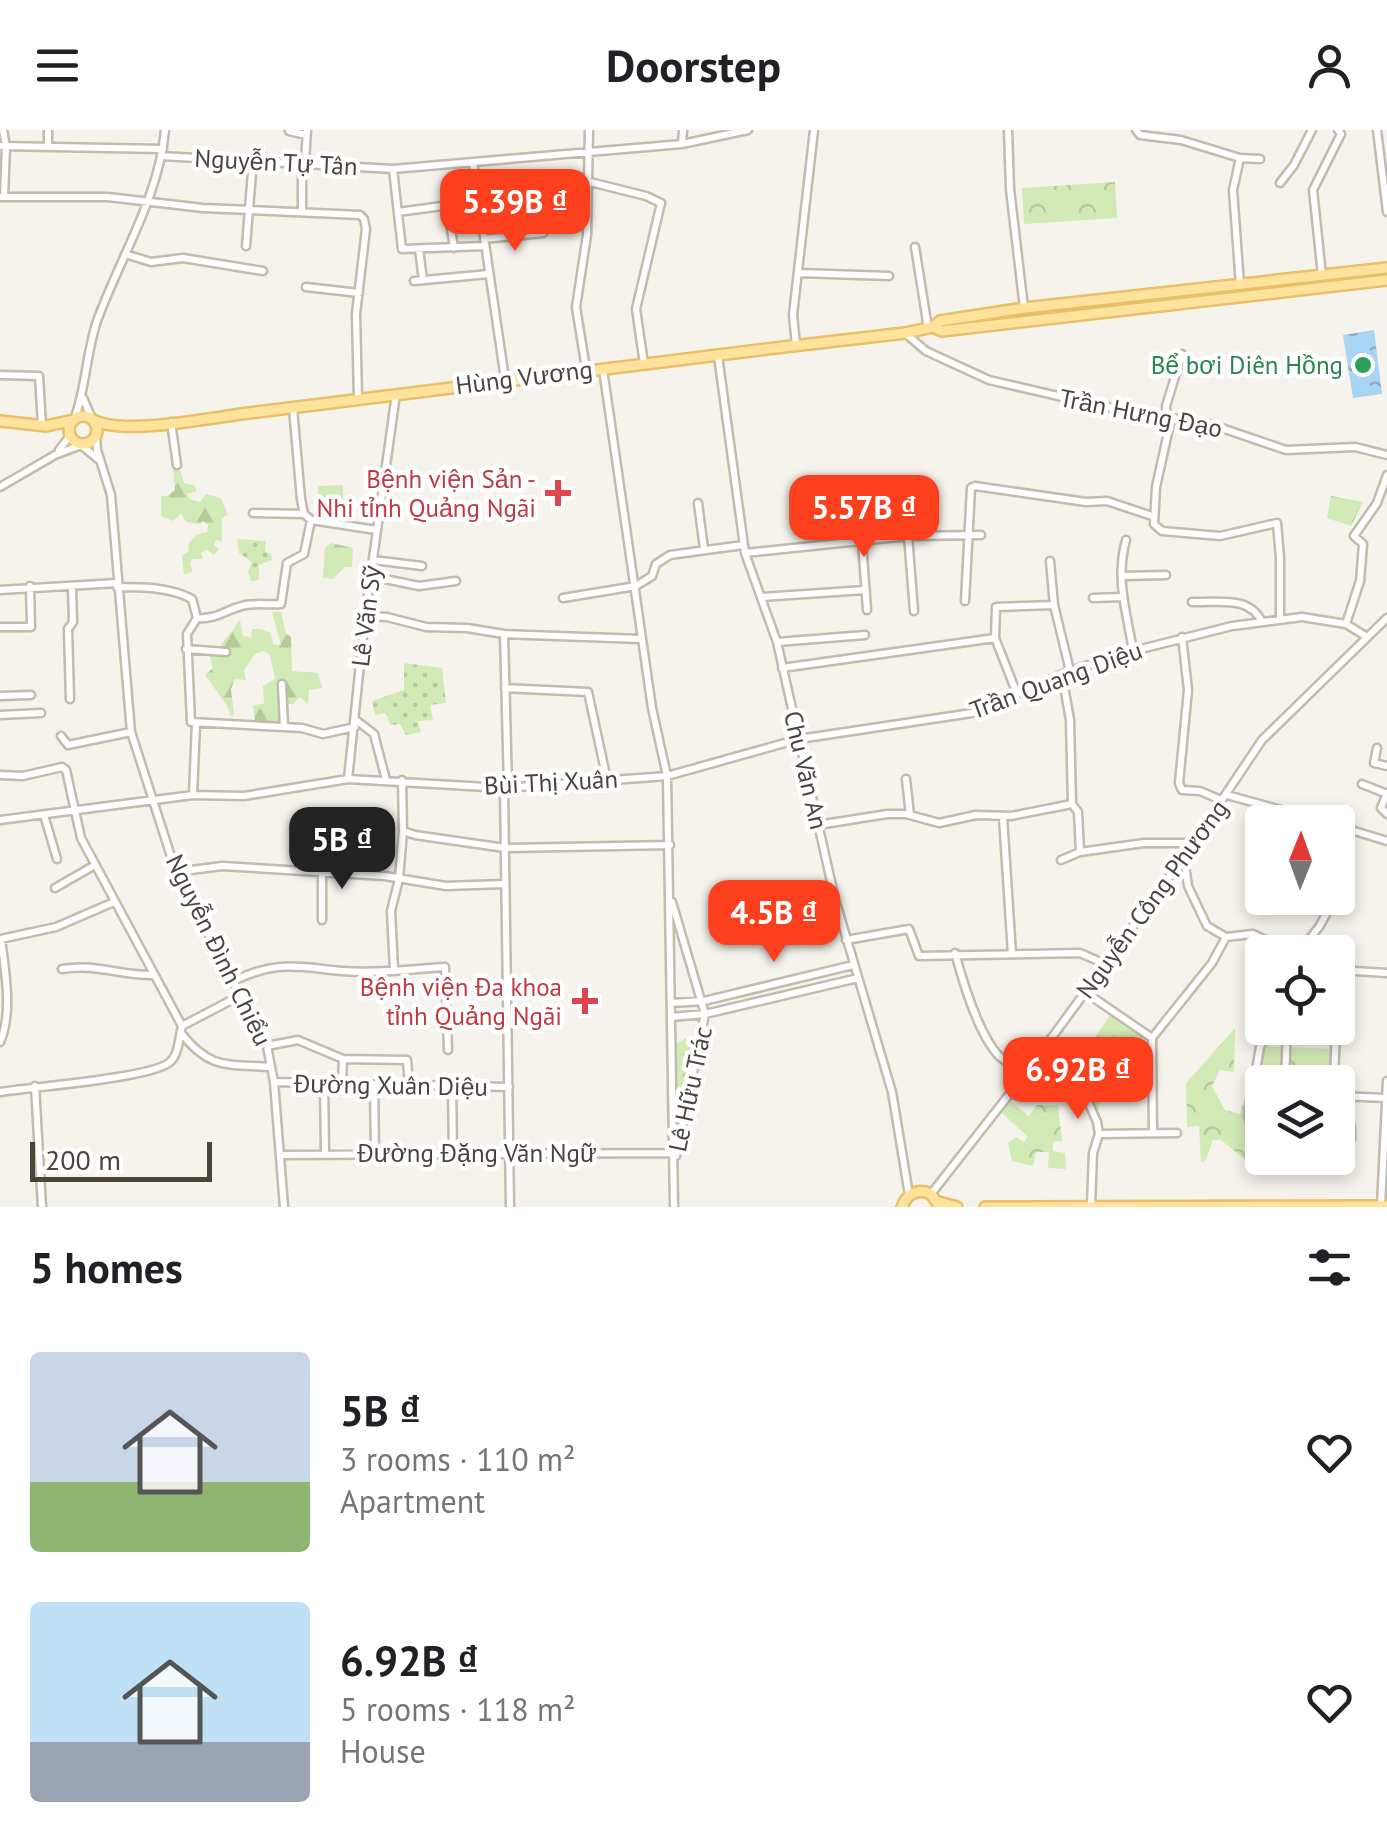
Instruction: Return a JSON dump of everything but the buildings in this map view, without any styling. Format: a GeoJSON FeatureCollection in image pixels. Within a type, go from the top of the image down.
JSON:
{"type":"FeatureCollection","features":[{"type":"Feature","properties":{"kind":"main road","name":"Hùng Vương"},"geometry":{"type":"LineString","coordinates":[[114,428],[904,333],[930,328],[940,320],[991,319],[1387,268]]}},
{"type":"Feature","properties":{"kind":"main road","name":"Hùng Vương"},"geometry":{"type":"LineString","coordinates":[[991,319],[1024,308],[1387,280]]}},
{"type":"Feature","properties":{"kind":"main road"},"geometry":{"type":"LineString","coordinates":[[44,426],[83,416],[114,428]]}},
{"type":"Feature","properties":{"kind":"main road"},"geometry":{"type":"LineString","coordinates":[[92,419],[97,427],[96,437]]}},
{"type":"Feature","properties":{"kind":"main road"},"geometry":{"type":"LineString","coordinates":[[69,436],[74,420]]}},
{"type":"Feature","properties":{"kind":"main road"},"geometry":{"type":"LineString","coordinates":[[0,421],[44,426],[82,444],[114,428]]}},
{"type":"Feature","properties":{"kind":"main road"},"geometry":{"type":"LineString","coordinates":[[902,1207],[910,1195],[920,1191],[957,1207]]}},
{"type":"Feature","properties":{"kind":"main road"},"geometry":{"type":"LineString","coordinates":[[985,1207],[1383,1206]]}},
{"type":"Feature","properties":{"kind":"street"},"geometry":{"type":"LineString","coordinates":[[2,130],[2,196],[70,196],[364,218],[356,337],[358,399]]}},
{"type":"Feature","properties":{"kind":"street"},"geometry":{"type":"LineString","coordinates":[[48,130],[48,147]]}},
{"type":"Feature","properties":{"kind":"street"},"geometry":{"type":"LineString","coordinates":[[74,420],[96,323],[147,202],[162,152],[164,130]]}},
{"type":"Feature","properties":{"kind":"street"},"geometry":{"type":"LineString","coordinates":[[586,369],[576,307],[587,236],[589,130]]}},
{"type":"Feature","properties":{"kind":"street"},"geometry":{"type":"LineString","coordinates":[[682,144],[683,130]]}},
{"type":"Feature","properties":{"kind":"street","name":"Nguyễn Tự Tân"},"geometry":{"type":"LineString","coordinates":[[3,146],[393,168],[682,144],[748,130]]}},
{"type":"Feature","properties":{"kind":"street"},"geometry":{"type":"LineString","coordinates":[[796,346],[793,315],[814,130]]}},
{"type":"Feature","properties":{"kind":"street"},"geometry":{"type":"LineString","coordinates":[[1008,130],[1010,189],[1024,308]]}},
{"type":"Feature","properties":{"kind":"street"},"geometry":{"type":"LineString","coordinates":[[1136,130],[1140,135],[1181,140],[1240,158],[1260,159]]}},
{"type":"Feature","properties":{"kind":"street"},"geometry":{"type":"LineString","coordinates":[[1280,183],[1312,130]]}},
{"type":"Feature","properties":{"kind":"street"},"geometry":{"type":"LineString","coordinates":[[1377,130],[1387,212]]}},
{"type":"Feature","properties":{"kind":"street"},"geometry":{"type":"LineString","coordinates":[[288,132],[307,132],[302,212]]}},
{"type":"Feature","properties":{"kind":"street"},"geometry":{"type":"LineString","coordinates":[[1322,275],[1313,190],[1340,132]]}},
{"type":"Feature","properties":{"kind":"street"},"geometry":{"type":"LineString","coordinates":[[1233,289],[1233,190],[1240,158]]}},
{"type":"Feature","properties":{"kind":"street"},"geometry":{"type":"LineString","coordinates":[[246,246],[253,160]]}},
{"type":"Feature","properties":{"kind":"street"},"geometry":{"type":"LineString","coordinates":[[473,162],[505,379]]}},
{"type":"Feature","properties":{"kind":"street"},"geometry":{"type":"LineString","coordinates":[[393,168],[400,247],[454,248],[542,233]]}},
{"type":"Feature","properties":{"kind":"street"},"geometry":{"type":"LineString","coordinates":[[590,182],[661,203],[636,309],[644,364]]}},
{"type":"Feature","properties":{"kind":"street"},"geometry":{"type":"LineString","coordinates":[[398,212],[545,192]]}},
{"type":"Feature","properties":{"kind":"street"},"geometry":{"type":"LineString","coordinates":[[450,223],[454,248]]}},
{"type":"Feature","properties":{"kind":"street"},"geometry":{"type":"LineString","coordinates":[[914,247],[930,328]]}},
{"type":"Feature","properties":{"kind":"street"},"geometry":{"type":"LineString","coordinates":[[419,249],[419,281],[489,274]]}},
{"type":"Feature","properties":{"kind":"street"},"geometry":{"type":"LineString","coordinates":[[125,254],[152,262],[184,258],[264,271]]}},
{"type":"Feature","properties":{"kind":"street"},"geometry":{"type":"LineString","coordinates":[[800,274],[889,276]]}},
{"type":"Feature","properties":{"kind":"street"},"geometry":{"type":"LineString","coordinates":[[306,286],[359,293]]}},
{"type":"Feature","properties":{"kind":"street","name":"Trần Hưng Đạo"},"geometry":{"type":"LineString","coordinates":[[904,333],[926,351],[989,380],[1213,425],[1286,450],[1354,447],[1387,456]]}},
{"type":"Feature","properties":{"kind":"street"},"geometry":{"type":"LineString","coordinates":[[1182,354],[1166,406],[1169,418],[1152,516],[1154,524],[1162,531],[1220,536],[1277,523],[1280,618]]}},
{"type":"Feature","properties":{"kind":"street","name":"Chu Văn An"},"geometry":{"type":"LineString","coordinates":[[718,356],[744,549],[778,642],[846,940],[892,1092],[910,1195]]}},
{"type":"Feature","properties":{"kind":"street","name":"Lê Hữu Trác"},"geometry":{"type":"LineString","coordinates":[[602,367],[641,640],[666,776],[674,1207]]}},
{"type":"Feature","properties":{"kind":"street"},"geometry":{"type":"LineString","coordinates":[[0,376],[39,376],[44,426]]}},
{"type":"Feature","properties":{"kind":"street","name":"Lê Văn Sỹ"},"geometry":{"type":"LineString","coordinates":[[348,780],[365,616],[396,392]]}},
{"type":"Feature","properties":{"kind":"street"},"geometry":{"type":"LineString","coordinates":[[82,397],[92,419]]}},
{"type":"Feature","properties":{"kind":"street"},"geometry":{"type":"LineString","coordinates":[[293,408],[304,514]]}},
{"type":"Feature","properties":{"kind":"street"},"geometry":{"type":"LineString","coordinates":[[170,422],[176,465]]}},
{"type":"Feature","properties":{"kind":"street"},"geometry":{"type":"LineString","coordinates":[[55,455],[69,436]]}},
{"type":"Feature","properties":{"kind":"street","name":"Nguyễn Đình Chiểu"},"geometry":{"type":"LineString","coordinates":[[96,437],[111,495],[130,732],[176,872],[267,1046],[274,1082],[284,1207]]}},
{"type":"Feature","properties":{"kind":"street"},"geometry":{"type":"LineString","coordinates":[[0,487],[82,444],[101,461]]}},
{"type":"Feature","properties":{"kind":"street"},"geometry":{"type":"LineString","coordinates":[[1346,624],[1360,581],[1362,544],[1354,536],[1377,503],[1387,475]]}},
{"type":"Feature","properties":{"kind":"street"},"geometry":{"type":"LineString","coordinates":[[965,601],[970,488],[1108,502],[1152,516]]}},
{"type":"Feature","properties":{"kind":"street"},"geometry":{"type":"LineString","coordinates":[[698,502],[704,549]]}},
{"type":"Feature","properties":{"kind":"street"},"geometry":{"type":"LineString","coordinates":[[254,513],[304,514],[312,520],[376,530]]}},
{"type":"Feature","properties":{"kind":"street"},"geometry":{"type":"LineString","coordinates":[[196,618],[216,618],[245,605],[281,604],[287,563],[304,554],[312,520]]}},
{"type":"Feature","properties":{"kind":"street"},"geometry":{"type":"LineString","coordinates":[[564,598],[636,586],[652,576],[662,558],[704,549],[981,535]]}},
{"type":"Feature","properties":{"kind":"street"},"geometry":{"type":"LineString","coordinates":[[908,536],[914,611]]}},
{"type":"Feature","properties":{"kind":"street"},"geometry":{"type":"LineString","coordinates":[[1126,540],[1121,597],[1133,651]]}},
{"type":"Feature","properties":{"kind":"street"},"geometry":{"type":"LineString","coordinates":[[862,542],[867,610]]}},
{"type":"Feature","properties":{"kind":"street"},"geometry":{"type":"LineString","coordinates":[[373,560],[422,566]]}},
{"type":"Feature","properties":{"kind":"street"},"geometry":{"type":"LineString","coordinates":[[1050,561],[1066,673],[1072,804],[1078,812],[1080,852]]}},
{"type":"Feature","properties":{"kind":"street"},"geometry":{"type":"LineString","coordinates":[[1122,576],[1166,575]]}},
{"type":"Feature","properties":{"kind":"street"},"geometry":{"type":"LineString","coordinates":[[370,576],[419,586],[456,581]]}},
{"type":"Feature","properties":{"kind":"street"},"geometry":{"type":"LineString","coordinates":[[0,590],[117,585],[184,595],[192,600],[196,618],[186,634],[190,720],[323,734],[356,724],[374,734],[386,780]]}},
{"type":"Feature","properties":{"kind":"street"},"geometry":{"type":"LineString","coordinates":[[0,627],[31,627],[30,586]]}},
{"type":"Feature","properties":{"kind":"street"},"geometry":{"type":"LineString","coordinates":[[70,699],[68,630],[73,622],[72,587]]}},
{"type":"Feature","properties":{"kind":"street"},"geometry":{"type":"LineString","coordinates":[[761,597],[865,590]]}},
{"type":"Feature","properties":{"kind":"street"},"geometry":{"type":"LineString","coordinates":[[1093,598],[1121,597]]}},
{"type":"Feature","properties":{"kind":"street"},"geometry":{"type":"LineString","coordinates":[[1192,602],[1245,604],[1256,610],[1262,622]]}},
{"type":"Feature","properties":{"kind":"street"},"geometry":{"type":"LineString","coordinates":[[1016,694],[995,638],[996,607],[1054,605]]}},
{"type":"Feature","properties":{"kind":"street"},"geometry":{"type":"LineString","coordinates":[[365,616],[426,627],[504,634],[641,640]]}},
{"type":"Feature","properties":{"kind":"street","name":"Trần Quang Diệu"},"geometry":{"type":"LineString","coordinates":[[799,739],[972,713],[1066,673],[1133,651],[1280,618],[1346,624],[1366,636]]}},
{"type":"Feature","properties":{"kind":"street","name":"Nguyễn Công Phương"},"geometry":{"type":"LineString","coordinates":[[937,1201],[1184,858],[1262,740],[1387,618]]}},
{"type":"Feature","properties":{"kind":"street"},"geometry":{"type":"LineString","coordinates":[[504,634],[510,1207]]}},
{"type":"Feature","properties":{"kind":"street"},"geometry":{"type":"LineString","coordinates":[[778,642],[865,635]]}},
{"type":"Feature","properties":{"kind":"street"},"geometry":{"type":"LineString","coordinates":[[782,668],[995,638]]}},
{"type":"Feature","properties":{"kind":"street"},"geometry":{"type":"LineString","coordinates":[[1182,638],[1188,690],[1179,783],[1182,790],[1253,805]]}},
{"type":"Feature","properties":{"kind":"street"},"geometry":{"type":"LineString","coordinates":[[186,650],[226,652]]}},
{"type":"Feature","properties":{"kind":"street"},"geometry":{"type":"LineString","coordinates":[[282,684],[284,728]]}},
{"type":"Feature","properties":{"kind":"street"},"geometry":{"type":"LineString","coordinates":[[505,688],[588,692],[606,780]]}},
{"type":"Feature","properties":{"kind":"street"},"geometry":{"type":"LineString","coordinates":[[0,696],[31,695]]}},
{"type":"Feature","properties":{"kind":"street"},"geometry":{"type":"LineString","coordinates":[[0,716],[42,713]]}},
{"type":"Feature","properties":{"kind":"street"},"geometry":{"type":"LineString","coordinates":[[193,795],[196,722]]}},
{"type":"Feature","properties":{"kind":"street"},"geometry":{"type":"LineString","coordinates":[[61,736],[68,745],[130,732]]}},
{"type":"Feature","properties":{"kind":"street","name":"Bùi Thị Xuân"},"geometry":{"type":"LineString","coordinates":[[0,820],[193,795],[244,796],[348,780],[506,788],[666,776],[799,739]]}},
{"type":"Feature","properties":{"kind":"street"},"geometry":{"type":"LineString","coordinates":[[1377,748],[1374,763],[1387,766]]}},
{"type":"Feature","properties":{"kind":"street"},"geometry":{"type":"LineString","coordinates":[[0,774],[23,776],[62,767],[66,770],[81,838],[199,1056],[272,1067]]}},
{"type":"Feature","properties":{"kind":"street"},"geometry":{"type":"LineString","coordinates":[[906,779],[910,815]]}},
{"type":"Feature","properties":{"kind":"street"},"geometry":{"type":"LineString","coordinates":[[394,970],[391,911],[403,831],[402,780]]}},
{"type":"Feature","properties":{"kind":"street"},"geometry":{"type":"LineString","coordinates":[[1362,784],[1387,794],[1382,808],[1387,814]]}},
{"type":"Feature","properties":{"kind":"street"},"geometry":{"type":"LineString","coordinates":[[818,825],[887,814],[939,822],[1072,804]]}},
{"type":"Feature","properties":{"kind":"street"},"geometry":{"type":"LineString","coordinates":[[44,815],[58,858]]}},
{"type":"Feature","properties":{"kind":"street"},"geometry":{"type":"LineString","coordinates":[[1003,816],[1012,954]]}},
{"type":"Feature","properties":{"kind":"street"},"geometry":{"type":"LineString","coordinates":[[403,831],[505,848],[670,845]]}},
{"type":"Feature","properties":{"kind":"street"},"geometry":{"type":"LineString","coordinates":[[1355,832],[1387,841]]}},
{"type":"Feature","properties":{"kind":"street"},"geometry":{"type":"LineString","coordinates":[[1061,860],[1080,852],[1192,843]]}},
{"type":"Feature","properties":{"kind":"street"},"geometry":{"type":"LineString","coordinates":[[1184,858],[1188,886],[1207,926],[1226,937],[1254,935]]}},
{"type":"Feature","properties":{"kind":"street"},"geometry":{"type":"LineString","coordinates":[[55,888],[95,866]]}},
{"type":"Feature","properties":{"kind":"street"},"geometry":{"type":"LineString","coordinates":[[176,872],[222,866],[446,886],[504,884]]}},
{"type":"Feature","properties":{"kind":"street"},"geometry":{"type":"LineString","coordinates":[[322,873],[322,920]]}},
{"type":"Feature","properties":{"kind":"street","name":"Lê Hữu Trác"},"geometry":{"type":"LineString","coordinates":[[670,896],[705,1014],[674,1167]]}},
{"type":"Feature","properties":{"kind":"street"},"geometry":{"type":"LineString","coordinates":[[0,1042],[5,1028],[0,936],[56,927],[114,902]]}},
{"type":"Feature","properties":{"kind":"street"},"geometry":{"type":"LineString","coordinates":[[846,940],[909,929],[919,956],[1080,953],[1105,964]]}},
{"type":"Feature","properties":{"kind":"street"},"geometry":{"type":"LineString","coordinates":[[1153,1132],[1152,1038],[1212,963],[1226,937]]}},
{"type":"Feature","properties":{"kind":"street"},"geometry":{"type":"LineString","coordinates":[[955,953],[962,980],[993,1047],[999,1056],[1026,1074]]}},
{"type":"Feature","properties":{"kind":"street"},"geometry":{"type":"LineString","coordinates":[[670,1002],[704,1001],[853,964]]}},
{"type":"Feature","properties":{"kind":"street"},"geometry":{"type":"LineString","coordinates":[[62,970],[90,965],[126,975],[154,975]]}},
{"type":"Feature","properties":{"kind":"street"},"geometry":{"type":"LineString","coordinates":[[235,980],[274,967],[310,965],[344,971],[445,967],[448,1050]]}},
{"type":"Feature","properties":{"kind":"street"},"geometry":{"type":"LineString","coordinates":[[1355,971],[1387,973]]}},
{"type":"Feature","properties":{"kind":"street"},"geometry":{"type":"LineString","coordinates":[[671,1017],[705,1014],[858,978]]}},
{"type":"Feature","properties":{"kind":"street"},"geometry":{"type":"LineString","coordinates":[[1085,992],[1152,1038]]}},
{"type":"Feature","properties":{"kind":"street"},"geometry":{"type":"LineString","coordinates":[[0,1092],[101,1080],[165,1066],[176,1053],[181,1029],[243,994]]}},
{"type":"Feature","properties":{"kind":"street"},"geometry":{"type":"LineString","coordinates":[[1052,1038],[1072,1065],[1098,1122],[1091,1206]]}},
{"type":"Feature","properties":{"kind":"street"},"geometry":{"type":"LineString","coordinates":[[267,1046],[298,1040],[343,1058],[408,1061],[409,1085]]}},
{"type":"Feature","properties":{"kind":"street"},"geometry":{"type":"LineString","coordinates":[[342,1084],[343,1058]]}},
{"type":"Feature","properties":{"kind":"street","name":"Đường Xuân Diệu"},"geometry":{"type":"LineString","coordinates":[[274,1082],[509,1087]]}},
{"type":"Feature","properties":{"kind":"street"},"geometry":{"type":"LineString","coordinates":[[1383,1206],[1387,1082]]}},
{"type":"Feature","properties":{"kind":"street"},"geometry":{"type":"LineString","coordinates":[[324,1084],[325,1152]]}},
{"type":"Feature","properties":{"kind":"street"},"geometry":{"type":"LineString","coordinates":[[374,1084],[376,1152]]}},
{"type":"Feature","properties":{"kind":"street"},"geometry":{"type":"LineString","coordinates":[[35,1086],[42,1207]]}},
{"type":"Feature","properties":{"kind":"street"},"geometry":{"type":"LineString","coordinates":[[452,1086],[453,1153]]}},
{"type":"Feature","properties":{"kind":"street"},"geometry":{"type":"LineString","coordinates":[[1355,1097],[1387,1098]]}},
{"type":"Feature","properties":{"kind":"street"},"geometry":{"type":"LineString","coordinates":[[673,1104],[688,1105]]}},
{"type":"Feature","properties":{"kind":"street"},"geometry":{"type":"LineString","coordinates":[[1100,1134],[1178,1133]]}},
{"type":"Feature","properties":{"kind":"street","name":"Đường Đặng Văn Ngữ"},"geometry":{"type":"LineString","coordinates":[[280,1155],[673,1153]]}},
{"type":"Feature","properties":{"kind":"green space"},"geometry":{"type":"Polygon","coordinates":[[[1115,182],[1117,218],[1024,224],[1022,188],[1115,182]]]}},
{"type":"Feature","properties":{"kind":"green space"},"geometry":{"type":"Polygon","coordinates":[[[180,469],[184,483],[194,485],[197,491],[187,494],[190,499],[200,502],[206,494],[221,498],[228,515],[222,518],[222,541],[216,540],[214,545],[219,549],[214,555],[207,550],[201,553],[203,559],[192,559],[193,571],[184,575],[182,556],[189,551],[188,544],[196,535],[207,532],[208,525],[203,521],[186,522],[181,514],[173,521],[161,516],[161,496],[175,490],[173,470],[180,469]]]}},
{"type":"Feature","properties":{"kind":"green space"},"geometry":{"type":"Polygon","coordinates":[[[343,485],[344,517],[319,517],[318,486],[343,485]]]}},
{"type":"Feature","properties":{"kind":"green space"},"geometry":{"type":"Polygon","coordinates":[[[1331,496],[1363,502],[1351,526],[1327,518],[1331,496]]]}},
{"type":"Feature","properties":{"kind":"green space"},"geometry":{"type":"Polygon","coordinates":[[[237,539],[266,541],[265,552],[271,554],[272,560],[259,565],[259,580],[251,581],[248,571],[252,562],[239,553],[237,539]]]}},
{"type":"Feature","properties":{"kind":"green space"},"geometry":{"type":"Polygon","coordinates":[[[331,543],[353,548],[352,567],[345,567],[333,579],[323,578],[325,548],[331,543]]]}},
{"type":"Feature","properties":{"kind":"green space"},"geometry":{"type":"Polygon","coordinates":[[[272,612],[281,612],[286,634],[291,636],[292,671],[318,673],[322,688],[309,690],[308,704],[300,697],[293,704],[286,704],[280,728],[256,728],[253,705],[264,704],[263,686],[275,679],[270,655],[264,651],[255,654],[244,670],[246,680],[235,679],[231,716],[205,675],[213,668],[209,652],[224,655],[225,651],[218,649],[240,620],[243,636],[251,637],[252,629],[261,629],[271,633],[273,644],[281,645],[272,612]]]}},
{"type":"Feature","properties":{"kind":"green space"},"geometry":{"type":"Polygon","coordinates":[[[404,663],[442,668],[446,703],[430,705],[433,720],[418,721],[421,732],[406,735],[400,724],[390,725],[386,713],[375,715],[372,701],[404,690],[404,663]]]}},
{"type":"Feature","properties":{"kind":"green space"},"geometry":{"type":"Polygon","coordinates":[[[1110,1015],[1143,1036],[1143,1058],[1116,1058],[1116,1073],[1106,1074],[1096,1120],[1074,1069],[1110,1015]]]}},
{"type":"Feature","properties":{"kind":"green space"},"geometry":{"type":"Polygon","coordinates":[[[1235,1028],[1234,1072],[1220,1070],[1212,1086],[1225,1110],[1240,1114],[1245,1095],[1245,1160],[1221,1140],[1213,1140],[1206,1160],[1201,1162],[1199,1126],[1187,1127],[1186,1083],[1235,1028]]]}},
{"type":"Feature","properties":{"kind":"green space"},"geometry":{"type":"Polygon","coordinates":[[[686,1038],[694,1045],[685,1089],[678,1092],[676,1044],[686,1038]]]}},
{"type":"Feature","properties":{"kind":"green space"},"geometry":{"type":"Polygon","coordinates":[[[1258,1046],[1335,1049],[1337,1065],[1253,1065],[1258,1046]]]}},
{"type":"Feature","properties":{"kind":"green space"},"geometry":{"type":"Polygon","coordinates":[[[1010,1101],[1029,1116],[1037,1105],[1058,1105],[1062,1141],[1053,1142],[1053,1151],[1065,1153],[1066,1169],[1048,1168],[1049,1152],[1036,1152],[1033,1166],[1012,1161],[1008,1143],[1016,1137],[1024,1142],[1028,1137],[1001,1112],[1010,1101]]]}},
{"type":"Feature","properties":{"kind":"water","name":"Bể bơi Diên Hồng"},"geometry":{"type":"Polygon","coordinates":[[[1374,330],[1382,394],[1353,398],[1343,335],[1374,330]]]}},
{"type":"Feature","properties":{"kind":"place","name":"Bể bơi Diên Hồng"},"geometry":{"type":"Point","coordinates":[1363,365]}},
{"type":"Feature","properties":{"kind":"place","name":"Bệnh viện Sản - Nhi tỉnh Quảng Ngãi"},"geometry":{"type":"Point","coordinates":[558,493]}},
{"type":"Feature","properties":{"kind":"place","name":"Bệnh viện Đa khoa tỉnh Quảng Ngãi"},"geometry":{"type":"Point","coordinates":[585,1001]}}]}
